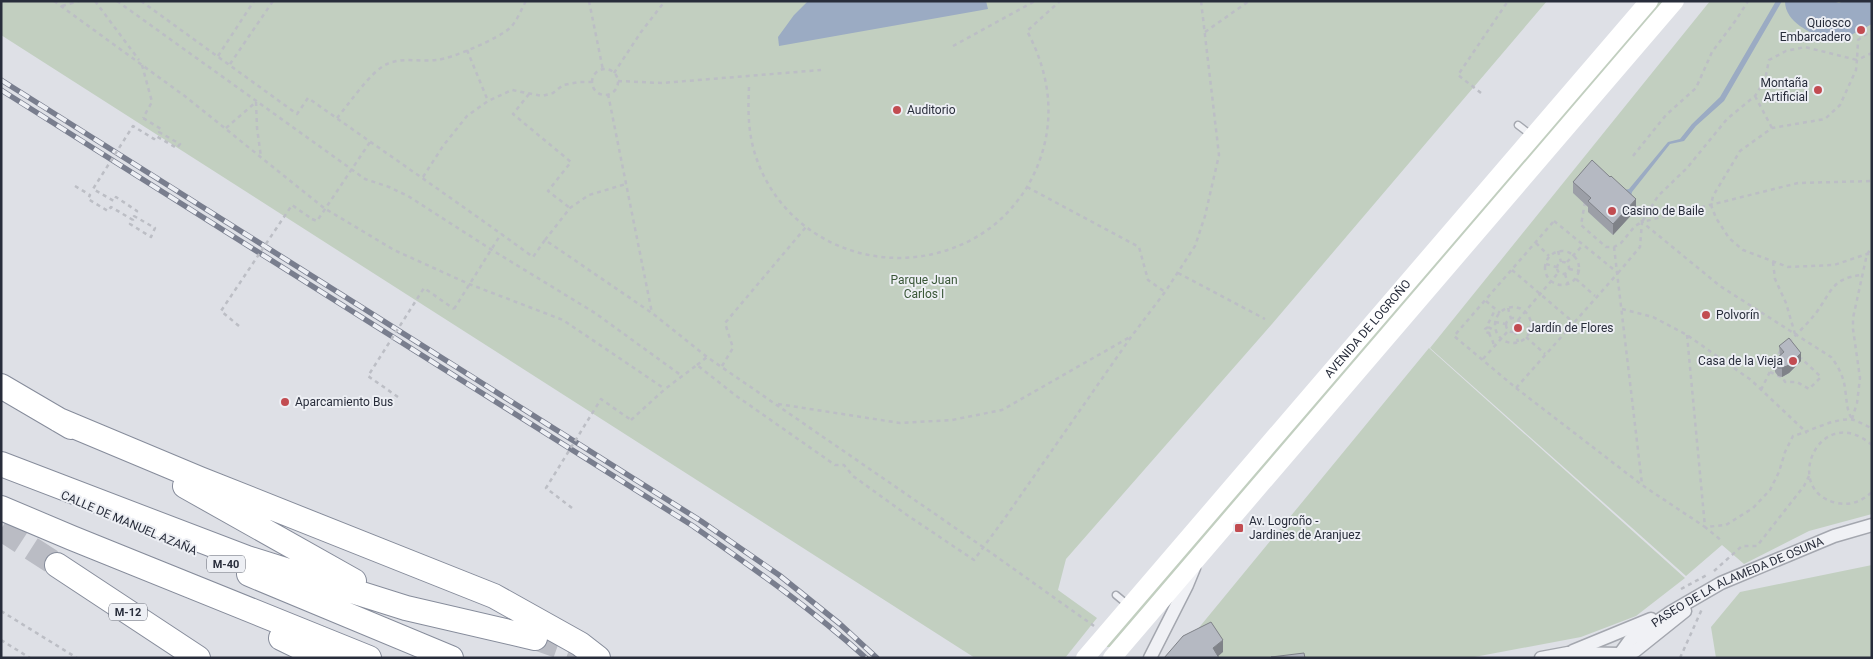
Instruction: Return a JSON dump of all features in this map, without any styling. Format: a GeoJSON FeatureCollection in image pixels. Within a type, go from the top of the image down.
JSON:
{"type":"FeatureCollection","features":[{"type":"Feature","properties":{"kind":"highway"},"geometry":{"type":"LineString","coordinates":[[1,386],[58,420],[195,492],[366,588],[402,602],[406,608]]}},
{"type":"Feature","properties":{"kind":"highway"},"geometry":{"type":"LineString","coordinates":[[58,420],[200,479],[494,596],[580,644],[598,658]]}},
{"type":"Feature","properties":{"kind":"highway"},"geometry":{"type":"LineString","coordinates":[[1,464],[247,558],[406,608],[535,638]]}},
{"type":"Feature","properties":{"kind":"highway","name":"CALLE DE MANUEL AZAÑA"},"geometry":{"type":"LineString","coordinates":[[1,470],[451,658]]}},
{"type":"Feature","properties":{"kind":"highway"},"geometry":{"type":"LineString","coordinates":[[1,508],[369,658]]}},
{"type":"Feature","properties":{"kind":"highway"},"geometry":{"type":"LineString","coordinates":[[72,538],[322,658]]}},
{"type":"Feature","properties":{"kind":"highway","name":"M-12"},"geometry":{"type":"LineString","coordinates":[[57,565],[198,658]]}},
{"type":"Feature","properties":{"kind":"main road","name":"AVENIDA DE LOGROÑO"},"geometry":{"type":"LineString","coordinates":[[1086,657],[1122,600],[1649,1]]}},
{"type":"Feature","properties":{"kind":"main road","name":"AVENIDA DE LOGROÑO"},"geometry":{"type":"LineString","coordinates":[[1112,658],[1675,1]]}},
{"type":"Feature","properties":{"kind":"street","name":"PASEO DE LA ALAMEDA DE OSUNA"},"geometry":{"type":"LineString","coordinates":[[1618,656],[1630,640],[1671,612],[1703,598],[1721,583],[1834,536],[1872,524]]}},
{"type":"Feature","properties":{"kind":"street","name":"AVENIDA DE LOGROÑO"},"geometry":{"type":"LineString","coordinates":[[1150,658],[1187,585],[1198,557]]}},
{"type":"Feature","properties":{"kind":"street"},"geometry":{"type":"LineString","coordinates":[[1568,653],[1618,656],[1635,651],[1703,598]]}},
{"type":"Feature","properties":{"kind":"street"},"geometry":{"type":"LineString","coordinates":[[1541,658],[1568,653],[1671,612]]}},
{"type":"Feature","properties":{"kind":"street","name":"AVENIDA DE LOGROÑO"},"geometry":{"type":"LineString","coordinates":[[1086,657],[1101,655],[1112,658]]}},
{"type":"Feature","properties":{"kind":"lane"},"geometry":{"type":"LineString","coordinates":[[1518,125],[1532,136]]}},
{"type":"Feature","properties":{"kind":"path"},"geometry":{"type":"LineString","coordinates":[[54,1],[142,64],[226,128],[324,208],[394,250],[468,284],[563,320],[665,389]]}},
{"type":"Feature","properties":{"kind":"path"},"geometry":{"type":"LineString","coordinates":[[62,6],[79,1]]}},
{"type":"Feature","properties":{"kind":"path"},"geometry":{"type":"LineString","coordinates":[[75,186],[90,195],[88,199],[108,211],[111,207],[133,220],[130,224],[151,236],[155,228],[134,216],[137,211],[116,197],[114,201],[93,189],[133,126],[177,148],[180,144],[159,132],[161,129],[143,118],[152,102],[142,64],[95,1]]}},
{"type":"Feature","properties":{"kind":"path"},"geometry":{"type":"LineString","coordinates":[[117,1],[351,170],[365,179],[390,187],[408,196],[595,313],[682,376]]}},
{"type":"Feature","properties":{"kind":"path"},"geometry":{"type":"LineString","coordinates":[[141,1],[297,114],[308,98],[423,177],[533,257],[570,208],[589,195],[626,184]]}},
{"type":"Feature","properties":{"kind":"path"},"geometry":{"type":"LineString","coordinates":[[218,56],[254,1]]}},
{"type":"Feature","properties":{"kind":"path"},"geometry":{"type":"LineString","coordinates":[[230,64],[274,1]]}},
{"type":"Feature","properties":{"kind":"path"},"geometry":{"type":"LineString","coordinates":[[337,119],[367,82],[384,65],[395,61],[438,60],[467,50],[504,33],[512,26],[526,1]]}},
{"type":"Feature","properties":{"kind":"path"},"geometry":{"type":"LineString","coordinates":[[589,1],[603,70]]}},
{"type":"Feature","properties":{"kind":"path"},"geometry":{"type":"LineString","coordinates":[[614,72],[665,1]]}},
{"type":"Feature","properties":{"kind":"path"},"geometry":{"type":"LineString","coordinates":[[953,46],[1035,1]]}},
{"type":"Feature","properties":{"kind":"path"},"geometry":{"type":"LineString","coordinates":[[749,86],[748,115],[758,162],[777,198],[806,227],[836,246],[862,254],[889,259],[925,257],[960,246],[991,228],[1005,216],[1027,187],[1042,154],[1049,118],[1049,100],[1042,64],[1027,31],[1060,1]]}},
{"type":"Feature","properties":{"kind":"path"},"geometry":{"type":"LineString","coordinates":[[697,365],[735,395],[835,465],[844,465],[861,482],[907,516],[974,560],[1131,336],[1165,292],[1195,246],[1205,216],[1219,155],[1201,1]]}},
{"type":"Feature","properties":{"kind":"path"},"geometry":{"type":"LineString","coordinates":[[1205,32],[1249,1]]}},
{"type":"Feature","properties":{"kind":"path"},"geometry":{"type":"LineString","coordinates":[[1481,93],[1458,75],[1508,1]]}},
{"type":"Feature","properties":{"kind":"path"},"geometry":{"type":"LineString","coordinates":[[1633,156],[1666,115],[1696,88],[1712,52],[1748,1]]}},
{"type":"Feature","properties":{"kind":"path"},"geometry":{"type":"LineString","coordinates":[[1872,30],[1858,40],[1856,70],[1840,105],[1825,118],[1772,128],[1740,151],[1713,196],[1712,205],[1716,218],[1729,238],[1743,250],[1788,267],[1834,264],[1872,254]]}},
{"type":"Feature","properties":{"kind":"path"},"geometry":{"type":"LineString","coordinates":[[1642,222],[1658,196],[1687,168],[1727,119],[1755,96],[1765,80],[1769,60],[1786,51],[1806,48],[1858,60],[1872,53]]}},
{"type":"Feature","properties":{"kind":"path"},"geometry":{"type":"LineString","coordinates":[[467,50],[488,101]]}},
{"type":"Feature","properties":{"kind":"path"},"geometry":{"type":"LineString","coordinates":[[603,70],[614,72],[618,82],[615,91],[601,94],[597,91],[593,82],[596,74],[603,70]]}},
{"type":"Feature","properties":{"kind":"path"},"geometry":{"type":"LineString","coordinates":[[618,82],[662,83],[821,70]]}},
{"type":"Feature","properties":{"kind":"path"},"geometry":{"type":"LineString","coordinates":[[423,177],[443,146],[467,116],[488,101],[512,90],[542,96],[553,93],[563,85],[593,82]]}},
{"type":"Feature","properties":{"kind":"path"},"geometry":{"type":"LineString","coordinates":[[529,94],[513,114],[571,162],[548,191],[570,208]]}},
{"type":"Feature","properties":{"kind":"path"},"geometry":{"type":"LineString","coordinates":[[608,94],[652,313]]}},
{"type":"Feature","properties":{"kind":"path"},"geometry":{"type":"LineString","coordinates":[[1755,96],[1772,128]]}},
{"type":"Feature","properties":{"kind":"path"},"geometry":{"type":"LineString","coordinates":[[226,128],[256,102]]}},
{"type":"Feature","properties":{"kind":"path"},"geometry":{"type":"LineString","coordinates":[[256,102],[256,128],[260,157]]}},
{"type":"Feature","properties":{"kind":"path"},"geometry":{"type":"LineString","coordinates":[[239,326],[221,310],[292,205],[317,221],[370,142]]}},
{"type":"Feature","properties":{"kind":"path"},"geometry":{"type":"LineString","coordinates":[[1586,200],[1581,224],[1606,247],[1614,247],[1621,243],[1635,226],[1642,222],[1798,183],[1872,181]]}},
{"type":"Feature","properties":{"kind":"path"},"geometry":{"type":"LineString","coordinates":[[1027,187],[1139,247],[1148,280],[1165,292]]}},
{"type":"Feature","properties":{"kind":"path"},"geometry":{"type":"LineString","coordinates":[[1516,388],[1640,247],[1642,222],[1640,211],[1630,202]]}},
{"type":"Feature","properties":{"kind":"path"},"geometry":{"type":"LineString","coordinates":[[1618,273],[1554,221],[1454,336],[1516,388],[1642,485],[1705,527],[1722,541]]}},
{"type":"Feature","properties":{"kind":"path"},"geometry":{"type":"LineString","coordinates":[[1642,222],[1720,286],[1831,356],[1839,366],[1845,387],[1847,410],[1852,419]]}},
{"type":"Feature","properties":{"kind":"path"},"geometry":{"type":"LineString","coordinates":[[722,366],[733,348],[725,323],[806,227]]}},
{"type":"Feature","properties":{"kind":"path"},"geometry":{"type":"LineString","coordinates":[[398,397],[368,376],[424,288],[454,309],[468,284],[502,234]]}},
{"type":"Feature","properties":{"kind":"path"},"geometry":{"type":"LineString","coordinates":[[545,240],[652,313],[708,357],[983,546],[1095,627]]}},
{"type":"Feature","properties":{"kind":"path"},"geometry":{"type":"LineString","coordinates":[[1535,243],[1549,256]]}},
{"type":"Feature","properties":{"kind":"path"},"geometry":{"type":"LineString","coordinates":[[1556,267],[1561,262],[1567,262],[1583,245]]}},
{"type":"Feature","properties":{"kind":"path"},"geometry":{"type":"LineString","coordinates":[[1614,247],[1642,485]]}},
{"type":"Feature","properties":{"kind":"path"},"geometry":{"type":"LineString","coordinates":[[1852,419],[1857,402],[1860,378],[1853,318],[1867,254],[1872,248]]}},
{"type":"Feature","properties":{"kind":"path"},"geometry":{"type":"LineString","coordinates":[[1558,251],[1561,262]]}},
{"type":"Feature","properties":{"kind":"path"},"geometry":{"type":"LineString","coordinates":[[1558,251],[1567,251],[1575,255],[1580,265],[1580,271],[1576,279],[1568,284],[1562,285],[1552,282],[1546,274],[1545,264],[1549,256],[1558,251]]}},
{"type":"Feature","properties":{"kind":"path"},"geometry":{"type":"LineString","coordinates":[[1567,262],[1569,269]]}},
{"type":"Feature","properties":{"kind":"path"},"geometry":{"type":"LineString","coordinates":[[1773,262],[1776,279],[1796,335]]}},
{"type":"Feature","properties":{"kind":"path"},"geometry":{"type":"LineString","coordinates":[[1545,264],[1556,267]]}},
{"type":"Feature","properties":{"kind":"path"},"geometry":{"type":"LineString","coordinates":[[1556,267],[1558,273]]}},
{"type":"Feature","properties":{"kind":"path"},"geometry":{"type":"LineString","coordinates":[[1569,269],[1580,271]]}},
{"type":"Feature","properties":{"kind":"path"},"geometry":{"type":"LineString","coordinates":[[1565,274],[1569,269]]}},
{"type":"Feature","properties":{"kind":"path"},"geometry":{"type":"LineString","coordinates":[[1512,270],[1573,322]]}},
{"type":"Feature","properties":{"kind":"path"},"geometry":{"type":"LineString","coordinates":[[1178,273],[1264,319]]}},
{"type":"Feature","properties":{"kind":"path"},"geometry":{"type":"LineString","coordinates":[[1518,320],[1558,273]]}},
{"type":"Feature","properties":{"kind":"path"},"geometry":{"type":"LineString","coordinates":[[1558,273],[1565,274]]}},
{"type":"Feature","properties":{"kind":"path"},"geometry":{"type":"LineString","coordinates":[[1565,274],[1568,284]]}},
{"type":"Feature","properties":{"kind":"path"},"geometry":{"type":"LineString","coordinates":[[1761,390],[1780,349],[1816,313],[1834,286],[1847,276],[1862,275]]}},
{"type":"Feature","properties":{"kind":"path"},"geometry":{"type":"LineString","coordinates":[[1576,279],[1596,297]]}},
{"type":"Feature","properties":{"kind":"path"},"geometry":{"type":"LineString","coordinates":[[1486,300],[1500,313]]}},
{"type":"Feature","properties":{"kind":"path"},"geometry":{"type":"LineString","coordinates":[[1506,324],[1510,319],[1508,308]]}},
{"type":"Feature","properties":{"kind":"path"},"geometry":{"type":"LineString","coordinates":[[1488,327],[1493,329],[1507,342],[1518,342],[1526,337],[1530,323],[1525,313],[1517,308],[1508,308],[1500,313],[1493,329],[1489,333]]}},
{"type":"Feature","properties":{"kind":"path"},"geometry":{"type":"LineString","coordinates":[[1621,309],[1653,317],[1687,335],[1751,380],[1807,433]]}},
{"type":"Feature","properties":{"kind":"path"},"geometry":{"type":"LineString","coordinates":[[1494,348],[1494,342],[1489,333],[1485,332],[1485,328],[1488,327],[1490,318],[1495,310]]}},
{"type":"Feature","properties":{"kind":"path"},"geometry":{"type":"LineString","coordinates":[[1510,319],[1518,320]]}},
{"type":"Feature","properties":{"kind":"path"},"geometry":{"type":"LineString","coordinates":[[1515,332],[1519,327],[1518,320]]}},
{"type":"Feature","properties":{"kind":"path"},"geometry":{"type":"LineString","coordinates":[[1495,322],[1506,324]]}},
{"type":"Feature","properties":{"kind":"path"},"geometry":{"type":"LineString","coordinates":[[1506,324],[1508,331]]}},
{"type":"Feature","properties":{"kind":"path"},"geometry":{"type":"LineString","coordinates":[[1519,327],[1530,328]]}},
{"type":"Feature","properties":{"kind":"path"},"geometry":{"type":"LineString","coordinates":[[1483,360],[1508,331]]}},
{"type":"Feature","properties":{"kind":"path"},"geometry":{"type":"LineString","coordinates":[[1508,331],[1515,332]]}},
{"type":"Feature","properties":{"kind":"path"},"geometry":{"type":"LineString","coordinates":[[1515,332],[1518,342]]}},
{"type":"Feature","properties":{"kind":"path"},"geometry":{"type":"LineString","coordinates":[[1687,335],[1705,527]]}},
{"type":"Feature","properties":{"kind":"path"},"geometry":{"type":"LineString","coordinates":[[776,404],[900,423],[952,420],[1002,410],[1131,336]]}},
{"type":"Feature","properties":{"kind":"path"},"geometry":{"type":"LineString","coordinates":[[1526,337],[1545,354]]}},
{"type":"Feature","properties":{"kind":"path"},"geometry":{"type":"LineString","coordinates":[[1788,342],[1793,349]]}},
{"type":"Feature","properties":{"kind":"path"},"geometry":{"type":"LineString","coordinates":[[1770,372],[1783,378],[1785,382],[1797,382],[1809,390],[1811,389],[1822,378],[1798,355]]}},
{"type":"Feature","properties":{"kind":"path"},"geometry":{"type":"LineString","coordinates":[[572,508],[546,488],[601,399],[631,420],[665,389],[708,357]]}},
{"type":"Feature","properties":{"kind":"path"},"geometry":{"type":"LineString","coordinates":[[1705,527],[1726,525],[1753,508],[1770,490],[1793,436],[1807,433],[1826,423],[1852,419],[1872,428]]}},
{"type":"Feature","properties":{"kind":"path"},"geometry":{"type":"LineString","coordinates":[[1872,445],[1863,437],[1852,433],[1840,432],[1828,436],[1819,443],[1812,452],[1808,464],[1809,476],[1813,487],[1821,496],[1831,502],[1855,503],[1866,498],[1872,492]]}},
{"type":"Feature","properties":{"kind":"path"},"geometry":{"type":"LineString","coordinates":[[1676,594],[1689,584],[1715,570],[1742,546],[1757,546],[1804,486],[1809,476]]}},
{"type":"Feature","properties":{"kind":"path"},"geometry":{"type":"LineString","coordinates":[[1680,658],[1703,598]]}},
{"type":"Feature","properties":{"kind":"path"},"geometry":{"type":"LineString","coordinates":[[1,611],[77,658]]}},
{"type":"Feature","properties":{"kind":"path"},"geometry":{"type":"LineString","coordinates":[[1,640],[30,658]]}},
{"type":"Feature","properties":{"kind":"green space","name":"Parque Juan Carlos I"},"geometry":{"type":"Polygon","coordinates":[[[1,1],[1547,1],[1272,324],[1066,559],[1058,590],[1097,618],[1065,658],[975,658],[1,35],[1,1]]]}},
{"type":"Feature","properties":{"kind":"green space"},"geometry":{"type":"Polygon","coordinates":[[[1659,1],[1665,1],[1110,647],[1107,647],[1107,645],[1659,1]]]}},
{"type":"Feature","properties":{"kind":"green space"},"geometry":{"type":"Polygon","coordinates":[[[1710,1],[1872,1],[1872,514],[1809,531],[1744,564],[1722,545],[1686,576],[1430,348],[1710,1]]]}},
{"type":"Feature","properties":{"kind":"green space"},"geometry":{"type":"Polygon","coordinates":[[[1429,348],[1685,578],[1636,616],[1581,637],[1469,658],[1174,658],[1429,348]]]}},
{"type":"Feature","properties":{"kind":"green space"},"geometry":{"type":"Polygon","coordinates":[[[1872,565],[1872,658],[1716,658],[1711,627],[1740,592],[1872,565]]]}},
{"type":"Feature","properties":{"kind":"water"},"geometry":{"type":"Polygon","coordinates":[[[808,1],[986,1],[988,9],[779,46],[778,37],[794,15],[808,1]]]}},
{"type":"Feature","properties":{"kind":"water"},"geometry":{"type":"Polygon","coordinates":[[[1776,1],[1782,1],[1724,101],[1696,126],[1684,141],[1670,144],[1632,192],[1630,201],[1619,191],[1629,189],[1668,142],[1680,139],[1692,124],[1720,97],[1776,1]]]}},
{"type":"Feature","properties":{"kind":"water"},"geometry":{"type":"Polygon","coordinates":[[[1785,1],[1833,1],[1839,3],[1843,1],[1872,1],[1872,24],[1851,35],[1827,41],[1794,21],[1786,9],[1785,1]]]}},
{"type":"Feature","properties":{"kind":"building"},"geometry":{"type":"Polygon","coordinates":[[[1592,160],[1636,199],[1613,224],[1588,201],[1591,198],[1573,182],[1592,160]]]}},
{"type":"Feature","properties":{"kind":"building"},"geometry":{"type":"Polygon","coordinates":[[[1789,338],[1801,353],[1789,365],[1778,368],[1775,363],[1777,358],[1784,352],[1779,346],[1789,338]]]}},
{"type":"Feature","properties":{"kind":"building"},"geometry":{"type":"Polygon","coordinates":[[[1211,622],[1223,640],[1213,648],[1219,658],[1164,658],[1183,636],[1211,622]]]}},
{"type":"Feature","properties":{"kind":"building"},"geometry":{"type":"Polygon","coordinates":[[[1304,653],[1305,658],[1271,657],[1304,653]]]}},
{"type":"Feature","properties":{"kind":"tunnel"},"geometry":{"type":"LineString","coordinates":[[1,529],[57,565]]}},
{"type":"Feature","properties":{"kind":"tunnel"},"geometry":{"type":"LineString","coordinates":[[535,638],[589,657]]}},
{"type":"Feature","properties":{"kind":"railway"},"geometry":{"type":"LineString","coordinates":[[1,80],[701,521],[779,575],[840,624],[877,658]]}},
{"type":"Feature","properties":{"kind":"railway"},"geometry":{"type":"LineString","coordinates":[[1,90],[693,526],[760,573],[846,640],[866,658]]}},
{"type":"Feature","properties":{"kind":"place","name":"Quiosco Embarcadero"},"geometry":{"type":"Point","coordinates":[1861,30]}},
{"type":"Feature","properties":{"kind":"place","name":"Montaña Artificial"},"geometry":{"type":"Point","coordinates":[1818,90]}},
{"type":"Feature","properties":{"kind":"place","name":"Auditorio"},"geometry":{"type":"Point","coordinates":[897,110]}},
{"type":"Feature","properties":{"kind":"place","name":"Casino de Baile"},"geometry":{"type":"Point","coordinates":[1612,211]}},
{"type":"Feature","properties":{"kind":"place","name":"Polvorín"},"geometry":{"type":"Point","coordinates":[1706,315]}},
{"type":"Feature","properties":{"kind":"place","name":"Jardín de Flores"},"geometry":{"type":"Point","coordinates":[1518,328]}},
{"type":"Feature","properties":{"kind":"place","name":"Casa de la Vieja"},"geometry":{"type":"Point","coordinates":[1793,361]}},
{"type":"Feature","properties":{"kind":"place","name":"Aparcamiento Bus"},"geometry":{"type":"Point","coordinates":[285,402]}},
{"type":"Feature","properties":{"kind":"place","name":"Av. Logroño - Jardines de Aranjuez"},"geometry":{"type":"Point","coordinates":[1239,528]}}]}
